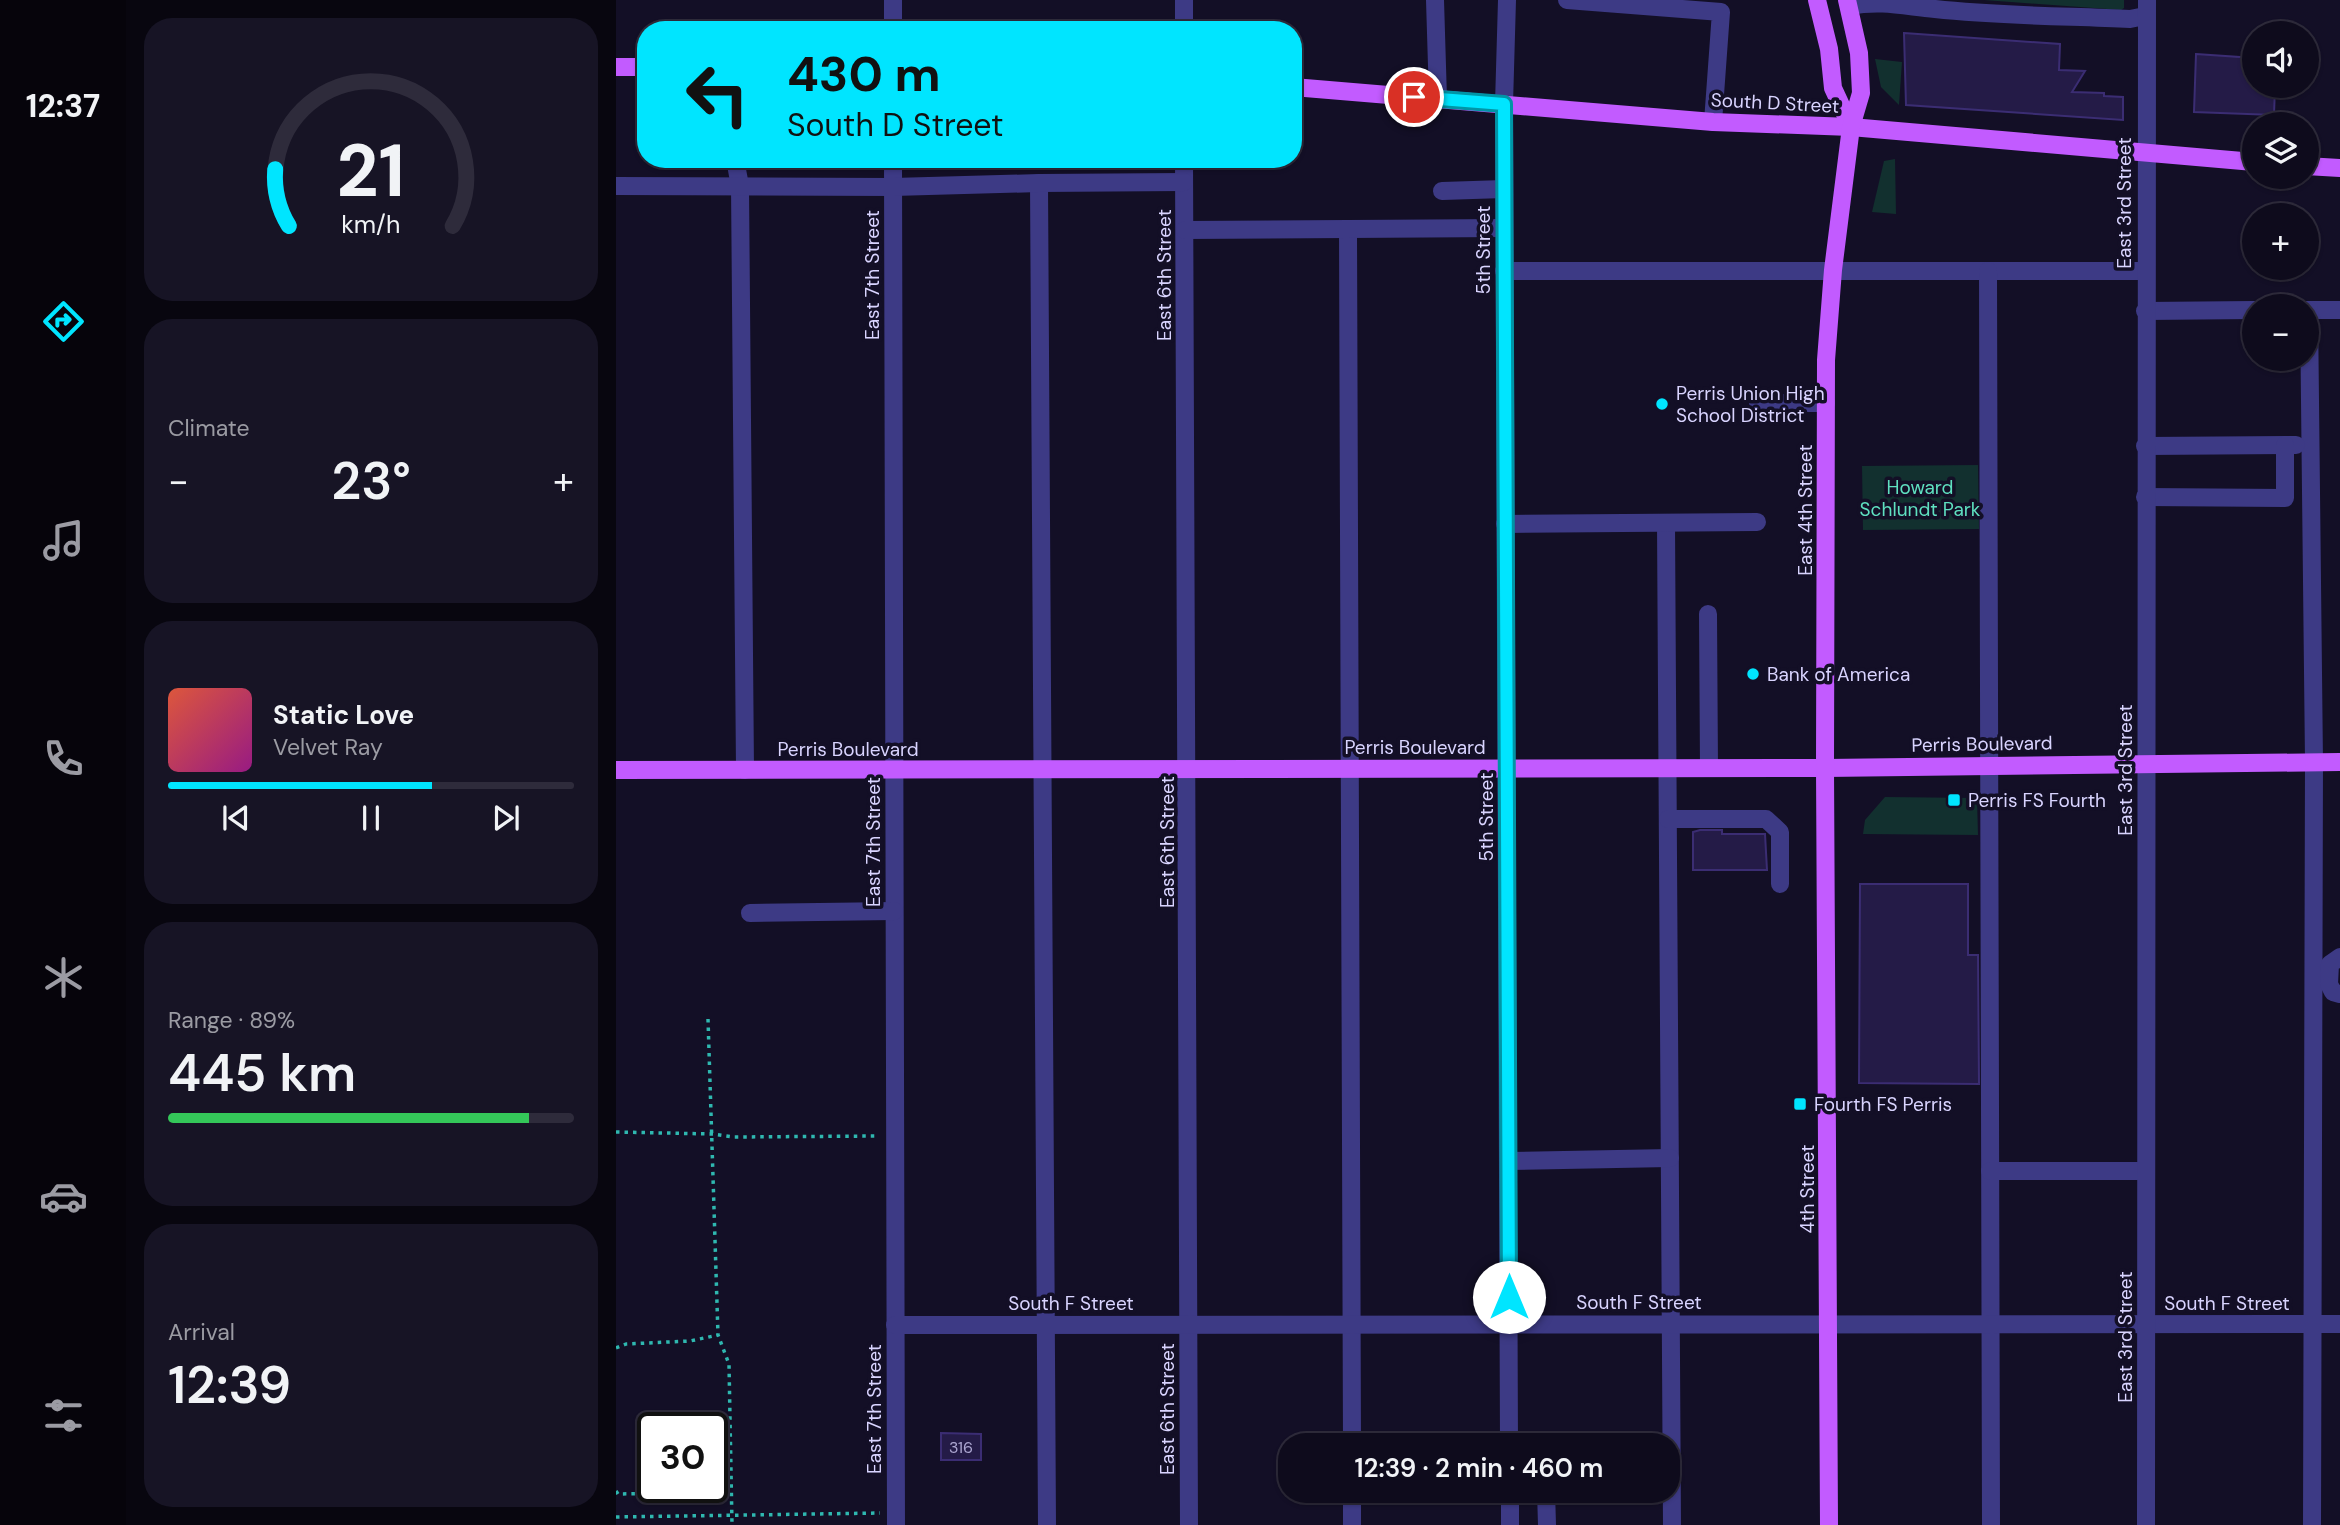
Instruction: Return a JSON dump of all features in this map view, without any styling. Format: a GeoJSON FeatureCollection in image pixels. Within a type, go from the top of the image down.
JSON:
{"type":"FeatureCollection","features":[{"type":"Feature","properties":{"kind":"main road"},"geometry":{"type":"LineString","coordinates":[[1818,0],[1829,49],[1833,88],[1851,127]]}},
{"type":"Feature","properties":{"kind":"main road","name":"East 4th Street"},"geometry":{"type":"LineString","coordinates":[[1825,768],[1826,360],[1833,270],[1851,127],[1861,93],[1859,53],[1848,3]]}},
{"type":"Feature","properties":{"kind":"main road"},"geometry":{"type":"LineString","coordinates":[[616,67],[637,67]]}},
{"type":"Feature","properties":{"kind":"main road","name":"South D Street"},"geometry":{"type":"LineString","coordinates":[[1302,88],[1713,122],[1851,127],[2242,161]]}},
{"type":"Feature","properties":{"kind":"main road"},"geometry":{"type":"LineString","coordinates":[[2319,167],[2340,168]]}},
{"type":"Feature","properties":{"kind":"main road","name":"Perris Boulevard"},"geometry":{"type":"LineString","coordinates":[[616,770],[1825,768],[2340,762]]}},
{"type":"Feature","properties":{"kind":"main road","name":"4th Street"},"geometry":{"type":"LineString","coordinates":[[1825,768],[1829,1525]]}},
{"type":"Feature","properties":{"kind":"street"},"geometry":{"type":"LineString","coordinates":[[893,0],[893,21]]}},
{"type":"Feature","properties":{"kind":"street"},"geometry":{"type":"LineString","coordinates":[[1184,0],[1184,21]]}},
{"type":"Feature","properties":{"kind":"street"},"geometry":{"type":"LineString","coordinates":[[1435,0],[1438,99]]}},
{"type":"Feature","properties":{"kind":"street","name":"5th Street"},"geometry":{"type":"LineString","coordinates":[[1507,0],[1504,271],[1509,1433]]}},
{"type":"Feature","properties":{"kind":"street"},"geometry":{"type":"LineString","coordinates":[[1567,0],[1721,12],[1713,122]]}},
{"type":"Feature","properties":{"kind":"street"},"geometry":{"type":"LineString","coordinates":[[1848,3],[1885,1],[1934,9],[2130,19],[2146,8]]}},
{"type":"Feature","properties":{"kind":"street","name":"East 3rd Street"},"geometry":{"type":"LineString","coordinates":[[2146,8],[2146,1525]]}},
{"type":"Feature","properties":{"kind":"street"},"geometry":{"type":"LineString","coordinates":[[737,168],[740,186],[745,770]]}},
{"type":"Feature","properties":{"kind":"street","name":"East 7th Street"},"geometry":{"type":"LineString","coordinates":[[893,168],[896,1519]]}},
{"type":"Feature","properties":{"kind":"street","name":"East 6th Street"},"geometry":{"type":"LineString","coordinates":[[1184,168],[1189,1525]]}},
{"type":"Feature","properties":{"kind":"street"},"geometry":{"type":"LineString","coordinates":[[616,186],[893,187],[1184,182]]}},
{"type":"Feature","properties":{"kind":"street"},"geometry":{"type":"LineString","coordinates":[[1039,183],[1047,1525]]}},
{"type":"Feature","properties":{"kind":"street"},"geometry":{"type":"LineString","coordinates":[[1442,191],[1504,189]]}},
{"type":"Feature","properties":{"kind":"street"},"geometry":{"type":"LineString","coordinates":[[1185,230],[1504,228]]}},
{"type":"Feature","properties":{"kind":"street"},"geometry":{"type":"LineString","coordinates":[[1348,229],[1352,1433]]}},
{"type":"Feature","properties":{"kind":"street"},"geometry":{"type":"LineString","coordinates":[[1504,271],[2145,271]]}},
{"type":"Feature","properties":{"kind":"street"},"geometry":{"type":"LineString","coordinates":[[1988,271],[1992,1525]]}},
{"type":"Feature","properties":{"kind":"street"},"geometry":{"type":"LineString","coordinates":[[2145,311],[2242,310]]}},
{"type":"Feature","properties":{"kind":"street"},"geometry":{"type":"LineString","coordinates":[[2319,310],[2340,310]]}},
{"type":"Feature","properties":{"kind":"street"},"geometry":{"type":"LineString","coordinates":[[2309,371],[2314,762],[2312,1525]]}},
{"type":"Feature","properties":{"kind":"street"},"geometry":{"type":"LineString","coordinates":[[1758,403],[1826,403]]}},
{"type":"Feature","properties":{"kind":"street"},"geometry":{"type":"LineString","coordinates":[[2145,446],[2310,446]]}},
{"type":"Feature","properties":{"kind":"street"},"geometry":{"type":"LineString","coordinates":[[2145,497],[2285,498],[2284,446]]}},
{"type":"Feature","properties":{"kind":"street"},"geometry":{"type":"LineString","coordinates":[[1505,524],[1757,522]]}},
{"type":"Feature","properties":{"kind":"street"},"geometry":{"type":"LineString","coordinates":[[1666,523],[1672,1525]]}},
{"type":"Feature","properties":{"kind":"street"},"geometry":{"type":"LineString","coordinates":[[1708,614],[1709,768]]}},
{"type":"Feature","properties":{"kind":"street"},"geometry":{"type":"LineString","coordinates":[[1668,819],[1766,819],[1780,832],[1780,884]]}},
{"type":"Feature","properties":{"kind":"street"},"geometry":{"type":"LineString","coordinates":[[750,913],[894,911]]}},
{"type":"Feature","properties":{"kind":"street"},"geometry":{"type":"LineString","coordinates":[[2340,957],[2330,964],[2329,984],[2333,992],[2340,995]]}},
{"type":"Feature","properties":{"kind":"street"},"geometry":{"type":"LineString","coordinates":[[1508,1161],[1670,1158]]}},
{"type":"Feature","properties":{"kind":"street"},"geometry":{"type":"LineString","coordinates":[[1990,1171],[2146,1171]]}},
{"type":"Feature","properties":{"kind":"street","name":"South F Street"},"geometry":{"type":"LineString","coordinates":[[895,1325],[2340,1324]]}},
{"type":"Feature","properties":{"kind":"street"},"geometry":{"type":"LineString","coordinates":[[1352,1503],[1352,1525]]}},
{"type":"Feature","properties":{"kind":"street"},"geometry":{"type":"LineString","coordinates":[[1510,1503],[1510,1525]]}},
{"type":"Feature","properties":{"kind":"street"},"geometry":{"type":"LineString","coordinates":[[1546,1503],[1547,1525]]}},
{"type":"Feature","properties":{"kind":"path"},"geometry":{"type":"LineString","coordinates":[[708,1019],[718,1335],[729,1364],[732,1525]]}},
{"type":"Feature","properties":{"kind":"path"},"geometry":{"type":"LineString","coordinates":[[616,1132],[734,1137],[895,1136]]}},
{"type":"Feature","properties":{"kind":"path"},"geometry":{"type":"LineString","coordinates":[[616,1348],[626,1344],[690,1341],[718,1335]]}},
{"type":"Feature","properties":{"kind":"path"},"geometry":{"type":"LineString","coordinates":[[616,1491],[618,1494],[731,1492]]}},
{"type":"Feature","properties":{"kind":"path"},"geometry":{"type":"LineString","coordinates":[[616,1517],[896,1519]]}},
{"type":"Feature","properties":{"kind":"green space"},"geometry":{"type":"Polygon","coordinates":[[[1984,0],[2124,0],[2124,8],[2121,10],[1984,0]]]}},
{"type":"Feature","properties":{"kind":"green space"},"geometry":{"type":"Polygon","coordinates":[[[1875,59],[1902,62],[1899,105],[1881,87],[1875,59]]]}},
{"type":"Feature","properties":{"kind":"green space"},"geometry":{"type":"Polygon","coordinates":[[[1895,159],[1896,214],[1872,212],[1884,161],[1895,159]]]}},
{"type":"Feature","properties":{"kind":"green space","name":"Howard Schlundt Park"},"geometry":{"type":"Polygon","coordinates":[[[1978,465],[1979,529],[1863,530],[1862,466],[1978,465]]]}},
{"type":"Feature","properties":{"kind":"green space"},"geometry":{"type":"Polygon","coordinates":[[[1885,797],[1977,798],[1978,835],[1863,834],[1865,820],[1885,797]]]}},
{"type":"Feature","properties":{"kind":"building"},"geometry":{"type":"Polygon","coordinates":[[[1904,33],[2060,44],[2059,70],[2085,71],[2072,92],[2104,93],[2104,96],[2123,97],[2123,120],[1906,105],[1904,33]]]}},
{"type":"Feature","properties":{"kind":"building"},"geometry":{"type":"Polygon","coordinates":[[[2196,54],[2242,57],[2242,98],[2275,98],[2274,112],[2194,112],[2196,54]]]}},
{"type":"Feature","properties":{"kind":"building"},"geometry":{"type":"Polygon","coordinates":[[[1722,830],[1722,834],[1765,834],[1767,870],[1693,870],[1693,832],[1722,830]]]}},
{"type":"Feature","properties":{"kind":"building"},"geometry":{"type":"Polygon","coordinates":[[[1860,884],[1968,884],[1968,955],[1978,955],[1979,1084],[1859,1083],[1860,884]]]}},
{"type":"Feature","properties":{"kind":"building"},"geometry":{"type":"Polygon","coordinates":[[[941,1433],[981,1434],[981,1460],[941,1460],[941,1433]]]}},
{"type":"Feature","properties":{"kind":"place","name":"Perris Union High School District"},"geometry":{"type":"Point","coordinates":[1662,404]}},
{"type":"Feature","properties":{"kind":"place","name":"Bank of America"},"geometry":{"type":"Point","coordinates":[1753,674]}},
{"type":"Feature","properties":{"kind":"place","name":"Perris FS Fourth"},"geometry":{"type":"Point","coordinates":[1954,800]}},
{"type":"Feature","properties":{"kind":"place","name":"Fourth FS Perris"},"geometry":{"type":"Point","coordinates":[1800,1104]}},
{"type":"Feature","properties":{"kind":"route"},"geometry":{"type":"LineString","coordinates":[[1414,97],[1504,104],[1509,1297]]}}]}
